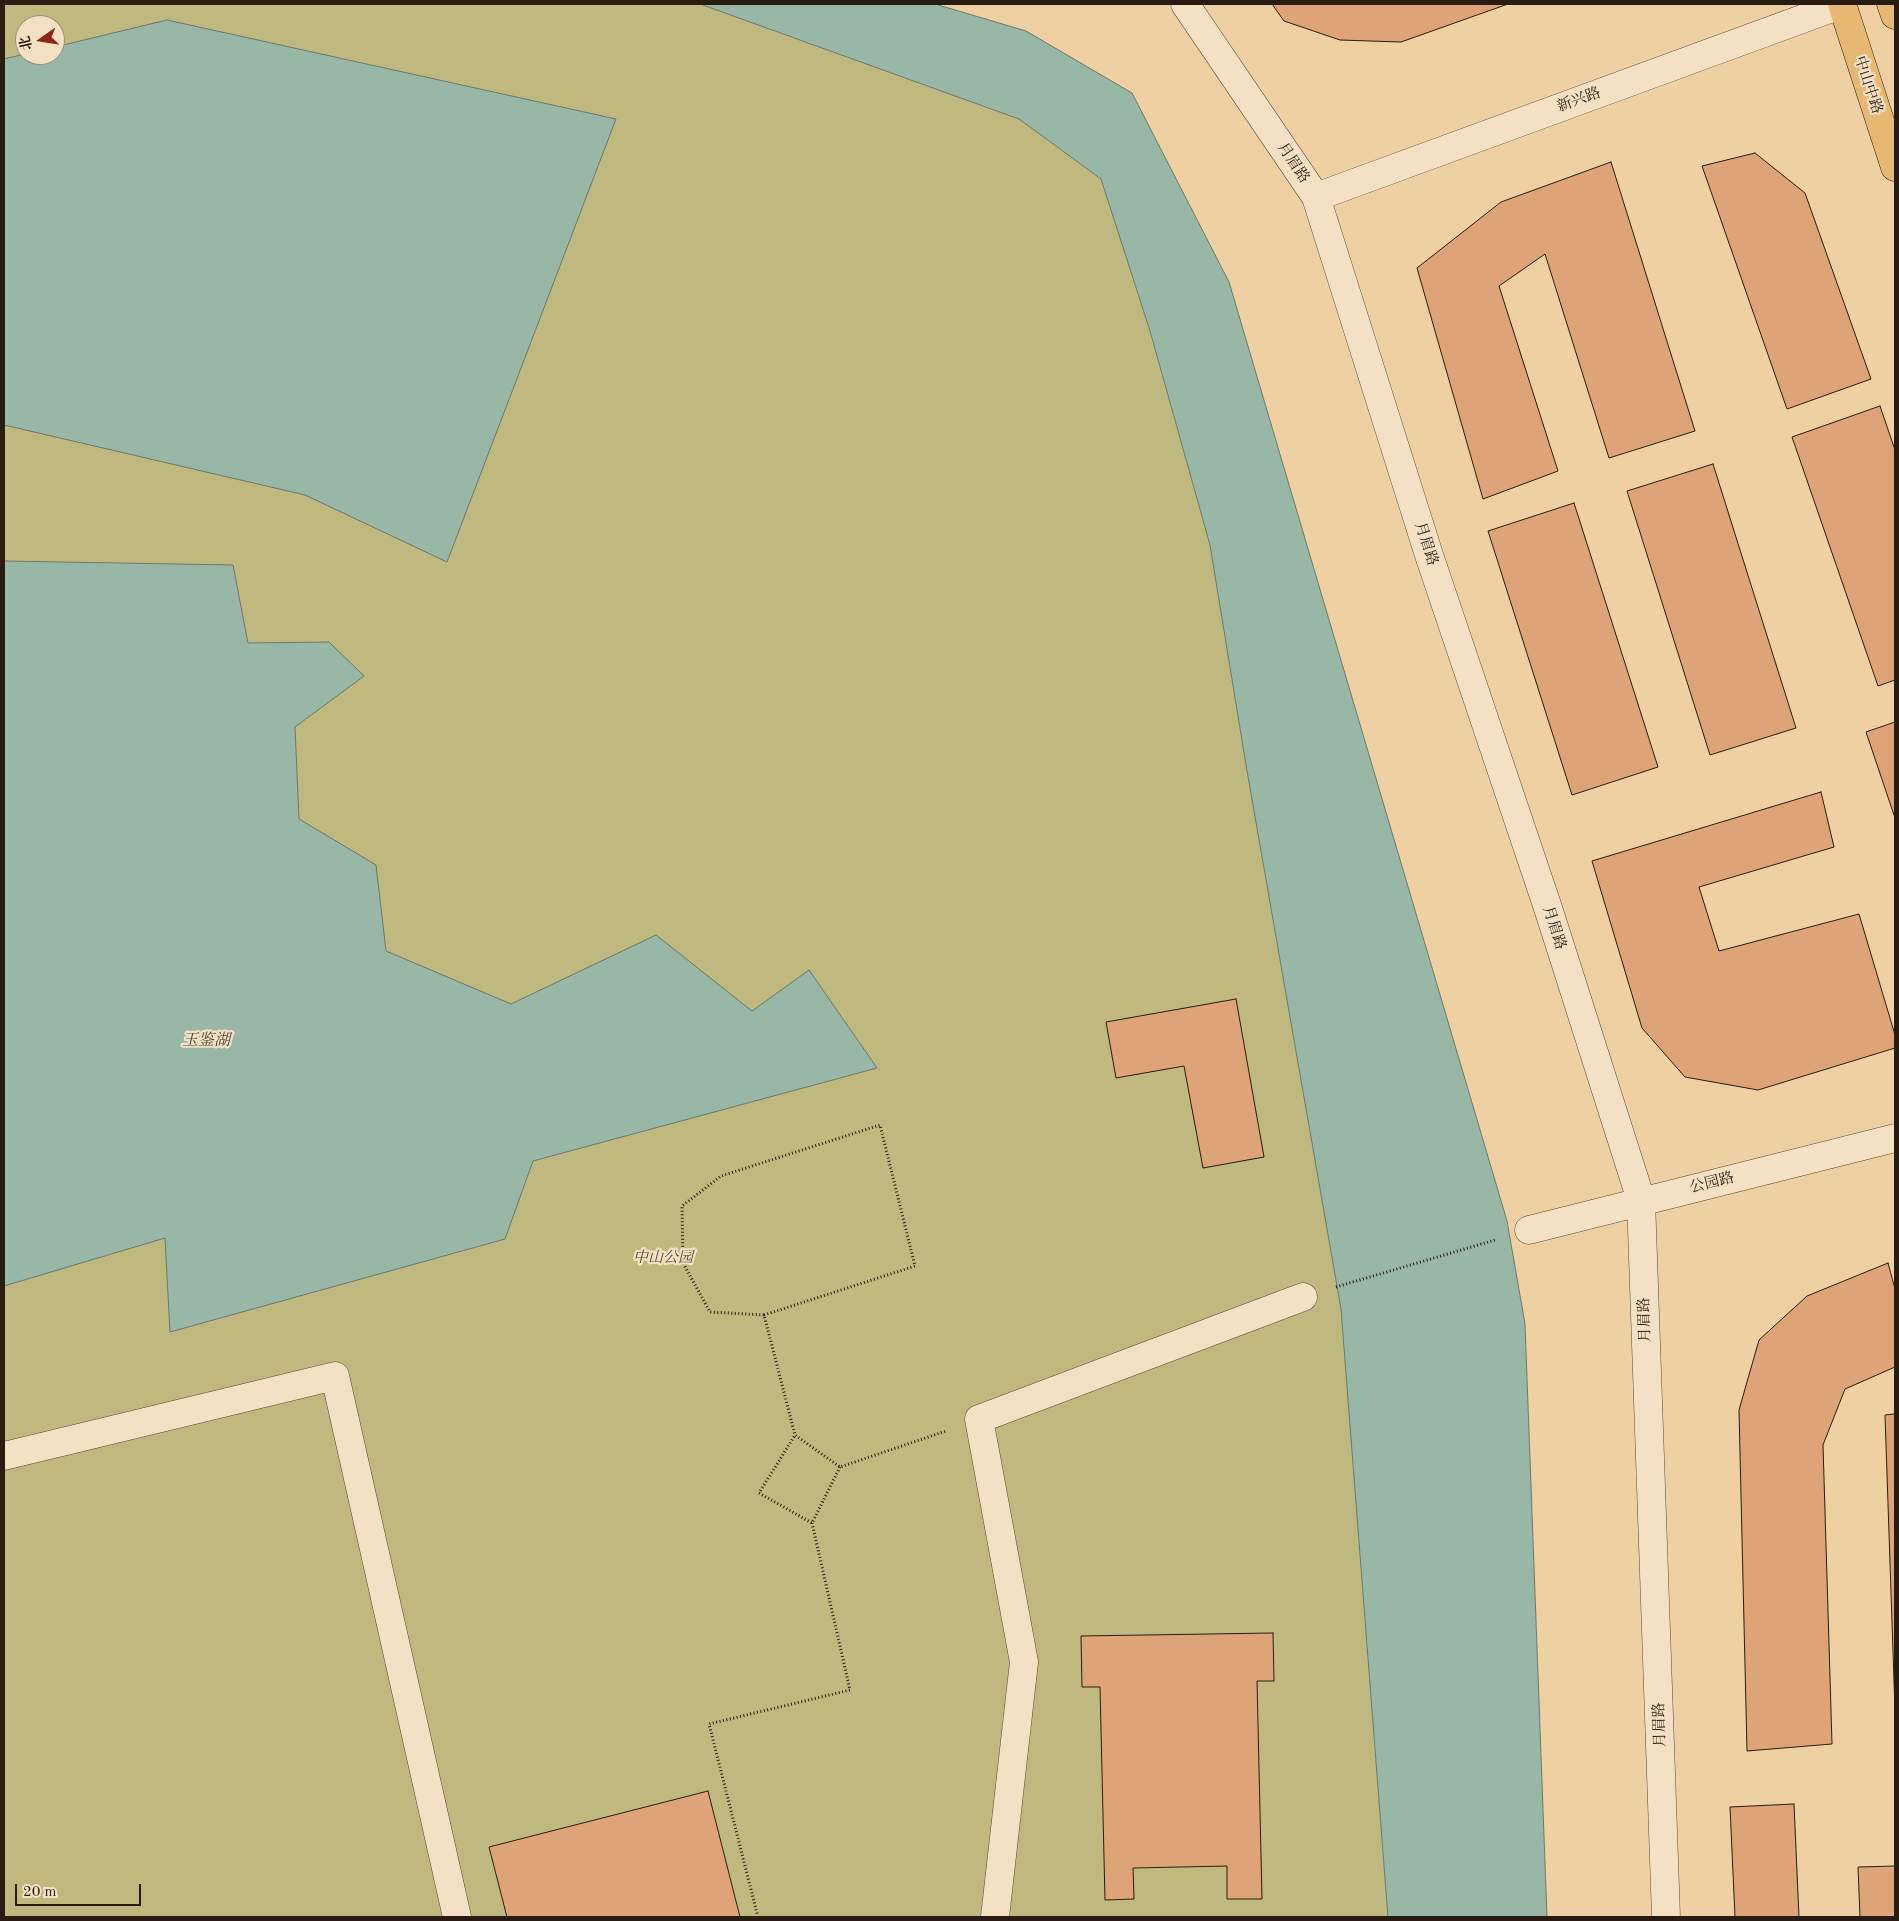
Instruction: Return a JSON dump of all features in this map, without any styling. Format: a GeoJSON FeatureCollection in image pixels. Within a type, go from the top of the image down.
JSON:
{"type":"FeatureCollection","features":[{"type":"Feature","properties":{"kind":"main road","name":"中山中路"},"geometry":{"type":"LineString","coordinates":[[1842,4],[1895,167]]}},
{"type":"Feature","properties":{"kind":"main road"},"geometry":{"type":"LineString","coordinates":[[1891,4],[1895,15]]}},
{"type":"Feature","properties":{"kind":"street","name":"月眉路"},"geometry":{"type":"LineString","coordinates":[[1185,4],[1316,197],[1429,555],[1548,908],[1641,1200],[1666,1917]]}},
{"type":"Feature","properties":{"kind":"street","name":"新兴路"},"geometry":{"type":"LineString","coordinates":[[1316,197],[1842,4]]}},
{"type":"Feature","properties":{"kind":"street","name":"公园路"},"geometry":{"type":"LineString","coordinates":[[1529,1230],[1641,1200],[1895,1138]]}},
{"type":"Feature","properties":{"kind":"street"},"geometry":{"type":"LineString","coordinates":[[995,1917],[1024,1662],[979,1419],[1303,1297]]}},
{"type":"Feature","properties":{"kind":"street"},"geometry":{"type":"LineString","coordinates":[[4,1456],[335,1376],[457,1917]]}},
{"type":"Feature","properties":{"kind":"path"},"geometry":{"type":"LineString","coordinates":[[880,1125],[914,1266],[764,1315],[710,1312],[683,1262],[682,1206],[721,1176],[880,1125]]}},
{"type":"Feature","properties":{"kind":"path"},"geometry":{"type":"LineString","coordinates":[[1303,1297],[1529,1230]]}},
{"type":"Feature","properties":{"kind":"path"},"geometry":{"type":"LineString","coordinates":[[764,1315],[795,1435],[840,1467]]}},
{"type":"Feature","properties":{"kind":"path"},"geometry":{"type":"LineString","coordinates":[[758,1917],[709,1724],[850,1690],[812,1523],[840,1467],[979,1419]]}},
{"type":"Feature","properties":{"kind":"path"},"geometry":{"type":"LineString","coordinates":[[795,1435],[759,1493],[812,1523]]}},
{"type":"Feature","properties":{"kind":"green space","name":"中山公园"},"geometry":{"type":"Polygon","coordinates":[[[4,4],[700,4],[1019,119],[1101,179],[1150,331],[1210,545],[1246,765],[1341,1309],[1388,1917],[4,1917],[4,4]]]}},
{"type":"Feature","properties":{"kind":"water"},"geometry":{"type":"Polygon","coordinates":[[[700,4],[935,4],[1026,31],[1132,93],[1229,282],[1507,1221],[1525,1324],[1547,1917],[1388,1917],[1341,1309],[1246,765],[1210,545],[1150,331],[1101,179],[1019,119],[700,4]]]}},
{"type":"Feature","properties":{"kind":"water"},"geometry":{"type":"Polygon","coordinates":[[[167,20],[616,119],[447,562],[305,495],[4,425],[4,59],[15,56],[15,65],[65,65],[65,45],[167,20]]]}},
{"type":"Feature","properties":{"kind":"water","name":"玉鉴湖"},"geometry":{"type":"Polygon","coordinates":[[[4,561],[233,565],[248,643],[329,642],[364,676],[295,727],[299,819],[376,865],[386,951],[511,1004],[656,935],[752,1011],[809,970],[877,1068],[533,1161],[505,1239],[170,1332],[165,1238],[4,1286],[4,561]]]}},
{"type":"Feature","properties":{"kind":"building"},"geometry":{"type":"Polygon","coordinates":[[[1272,4],[1508,4],[1401,42],[1340,40],[1284,21],[1272,4]]]}},
{"type":"Feature","properties":{"kind":"building"},"geometry":{"type":"Polygon","coordinates":[[[1755,153],[1805,193],[1871,379],[1787,409],[1702,166],[1755,153]]]}},
{"type":"Feature","properties":{"kind":"building"},"geometry":{"type":"Polygon","coordinates":[[[1611,162],[1695,431],[1609,458],[1545,254],[1499,286],[1558,471],[1483,499],[1417,268],[1501,202],[1611,162]]]}},
{"type":"Feature","properties":{"kind":"building"},"geometry":{"type":"Polygon","coordinates":[[[1880,406],[1895,450],[1895,680],[1878,686],[1792,437],[1880,406]]]}},
{"type":"Feature","properties":{"kind":"building"},"geometry":{"type":"Polygon","coordinates":[[[1713,464],[1796,728],[1710,755],[1627,491],[1713,464]]]}},
{"type":"Feature","properties":{"kind":"building"},"geometry":{"type":"Polygon","coordinates":[[[1574,503],[1658,767],[1572,795],[1488,531],[1574,503]]]}},
{"type":"Feature","properties":{"kind":"building"},"geometry":{"type":"Polygon","coordinates":[[[1895,722],[1895,818],[1866,732],[1895,722]]]}},
{"type":"Feature","properties":{"kind":"building"},"geometry":{"type":"Polygon","coordinates":[[[1821,792],[1834,847],[1699,887],[1719,951],[1859,914],[1895,1035],[1895,1048],[1758,1090],[1685,1077],[1642,1028],[1592,861],[1821,792]]]}},
{"type":"Feature","properties":{"kind":"building"},"geometry":{"type":"Polygon","coordinates":[[[1236,999],[1264,1157],[1203,1168],[1184,1066],[1116,1078],[1106,1022],[1236,999]]]}},
{"type":"Feature","properties":{"kind":"building"},"geometry":{"type":"Polygon","coordinates":[[[1888,1263],[1895,1289],[1895,1367],[1845,1389],[1823,1445],[1832,1744],[1747,1751],[1739,1410],[1759,1340],[1807,1296],[1888,1263]]]}},
{"type":"Feature","properties":{"kind":"building"},"geometry":{"type":"Polygon","coordinates":[[[1895,1414],[1895,1711],[1885,1415],[1895,1414]]]}},
{"type":"Feature","properties":{"kind":"building"},"geometry":{"type":"Polygon","coordinates":[[[1273,1633],[1274,1681],[1257,1681],[1262,1899],[1227,1899],[1227,1866],[1133,1868],[1134,1899],[1105,1900],[1100,1687],[1082,1687],[1081,1636],[1273,1633]]]}},
{"type":"Feature","properties":{"kind":"building"},"geometry":{"type":"Polygon","coordinates":[[[708,1791],[740,1917],[507,1917],[489,1847],[708,1791]]]}},
{"type":"Feature","properties":{"kind":"building"},"geometry":{"type":"Polygon","coordinates":[[[1794,1804],[1799,1917],[1735,1917],[1730,1807],[1794,1804]]]}},
{"type":"Feature","properties":{"kind":"building"},"geometry":{"type":"Polygon","coordinates":[[[1895,1866],[1895,1917],[1860,1917],[1858,1867],[1895,1866]]]}}]}
